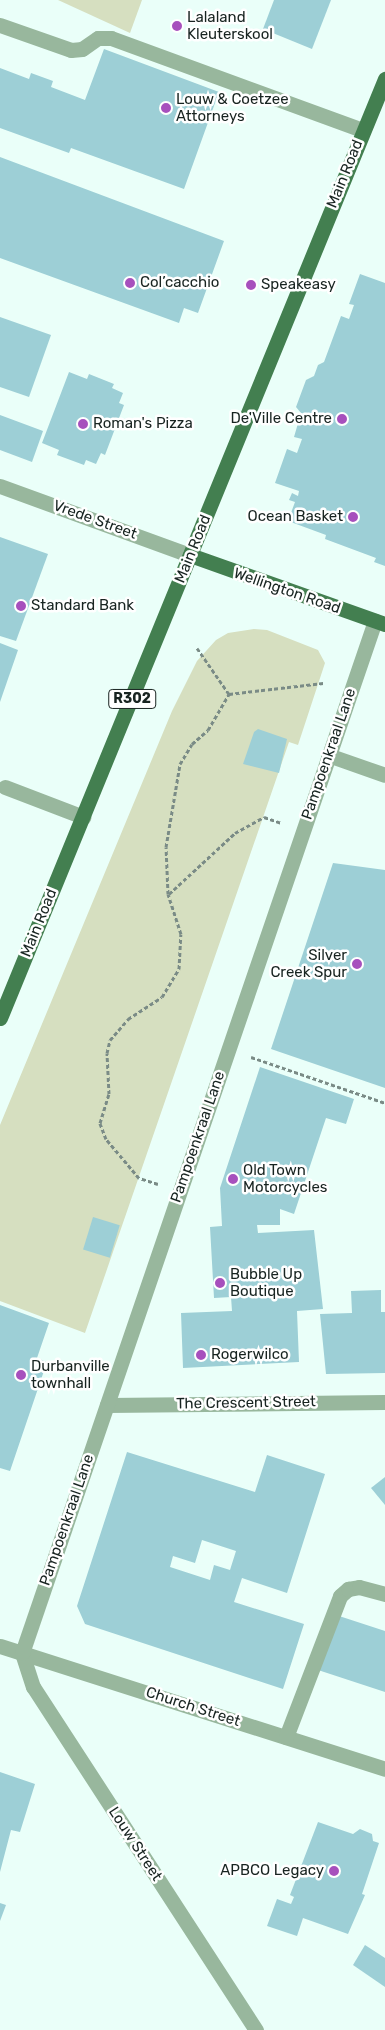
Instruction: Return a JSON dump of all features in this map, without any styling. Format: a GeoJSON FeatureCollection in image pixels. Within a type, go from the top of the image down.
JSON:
{"type":"FeatureCollection","features":[{"type":"Feature","properties":{"kind":"main road","name":"Main Road"},"geometry":{"type":"LineString","coordinates":[[0,1018],[385,80]]}},
{"type":"Feature","properties":{"kind":"main road","name":"Wellington Road"},"geometry":{"type":"LineString","coordinates":[[190,555],[380,623]]}},
{"type":"Feature","properties":{"kind":"street"},"geometry":{"type":"LineString","coordinates":[[0,25],[71,50],[82,48],[98,38],[111,38],[363,130]]}},
{"type":"Feature","properties":{"kind":"street","name":"Vrede Street"},"geometry":{"type":"LineString","coordinates":[[0,486],[190,555]]}},
{"type":"Feature","properties":{"kind":"street","name":"Pampoenkraal Lane"},"geometry":{"type":"LineString","coordinates":[[22,1653],[328,756],[380,623]]}},
{"type":"Feature","properties":{"kind":"street"},"geometry":{"type":"LineString","coordinates":[[328,756],[385,775]]}},
{"type":"Feature","properties":{"kind":"street"},"geometry":{"type":"LineString","coordinates":[[5,787],[83,817]]}},
{"type":"Feature","properties":{"kind":"street","name":"The Crescent Street"},"geometry":{"type":"LineString","coordinates":[[107,1405],[385,1402]]}},
{"type":"Feature","properties":{"kind":"street"},"geometry":{"type":"LineString","coordinates":[[286,1737],[340,1596],[348,1589],[359,1587],[385,1594]]}},
{"type":"Feature","properties":{"kind":"street","name":"Church Street"},"geometry":{"type":"LineString","coordinates":[[0,1646],[385,1769]]}},
{"type":"Feature","properties":{"kind":"street","name":"Louw Street"},"geometry":{"type":"LineString","coordinates":[[22,1653],[33,1687],[256,2030]]}},
{"type":"Feature","properties":{"kind":"path"},"geometry":{"type":"LineString","coordinates":[[197,648],[229,694]]}},
{"type":"Feature","properties":{"kind":"path"},"geometry":{"type":"LineString","coordinates":[[229,694],[324,683]]}},
{"type":"Feature","properties":{"kind":"path"},"geometry":{"type":"LineString","coordinates":[[180,1190],[139,1178],[106,1139],[100,1123],[108,1094],[107,1053],[110,1040],[128,1019],[162,997],[179,969],[181,934],[168,894],[168,823],[180,764],[192,744],[208,730],[229,694]]}},
{"type":"Feature","properties":{"kind":"path"},"geometry":{"type":"LineString","coordinates":[[168,894],[235,833],[264,817],[303,830]]}},
{"type":"Feature","properties":{"kind":"path"},"geometry":{"type":"LineString","coordinates":[[228,1050],[385,1103]]}},
{"type":"Feature","properties":{"kind":"green space"},"geometry":{"type":"Polygon","coordinates":[[[58,0],[142,0],[130,33],[58,0]]]}},
{"type":"Feature","properties":{"kind":"green space"},"geometry":{"type":"Polygon","coordinates":[[[254,629],[267,630],[318,650],[325,663],[298,745],[289,742],[85,1333],[0,1301],[0,1125],[172,711],[197,661],[216,640],[228,633],[254,629]]]}},
{"type":"Feature","properties":{"kind":"building"},"geometry":{"type":"Polygon","coordinates":[[[274,0],[331,0],[312,49],[263,29],[274,0]]]}},
{"type":"Feature","properties":{"kind":"building"},"geometry":{"type":"Polygon","coordinates":[[[104,49],[219,92],[184,189],[71,148],[69,153],[0,128],[0,68],[29,79],[31,73],[53,81],[51,87],[85,100],[104,49]]]}},
{"type":"Feature","properties":{"kind":"building"},"geometry":{"type":"Polygon","coordinates":[[[0,157],[224,241],[198,313],[184,308],[179,323],[0,258],[0,157]]]}},
{"type":"Feature","properties":{"kind":"building","name":"De'Ville Centre"},"geometry":{"type":"Polygon","coordinates":[[[360,274],[385,283],[385,566],[374,562],[376,558],[325,539],[326,535],[288,521],[295,502],[289,500],[292,493],[298,496],[299,491],[275,483],[287,449],[297,453],[302,439],[294,437],[301,413],[296,407],[306,380],[314,376],[318,365],[324,362],[341,316],[349,319],[354,305],[349,304],[360,274]]]}},
{"type":"Feature","properties":{"kind":"building"},"geometry":{"type":"Polygon","coordinates":[[[0,317],[51,335],[29,397],[0,387],[0,317]]]}},
{"type":"Feature","properties":{"kind":"building","name":"Roman's Pizza"},"geometry":{"type":"Polygon","coordinates":[[[69,372],[87,379],[89,374],[114,384],[112,388],[123,393],[119,403],[124,405],[105,455],[101,453],[96,464],[86,460],[84,465],[57,455],[59,450],[42,443],[69,372]]]}},
{"type":"Feature","properties":{"kind":"building"},"geometry":{"type":"Polygon","coordinates":[[[0,415],[43,431],[32,462],[0,450],[0,415]]]}},
{"type":"Feature","properties":{"kind":"building"},"geometry":{"type":"Polygon","coordinates":[[[0,537],[48,554],[16,641],[0,636],[0,537]]]}},
{"type":"Feature","properties":{"kind":"building"},"geometry":{"type":"Polygon","coordinates":[[[0,643],[18,650],[0,702],[0,643]]]}},
{"type":"Feature","properties":{"kind":"building"},"geometry":{"type":"Polygon","coordinates":[[[258,729],[287,739],[279,773],[243,764],[254,732],[258,729]]]}},
{"type":"Feature","properties":{"kind":"building"},"geometry":{"type":"Polygon","coordinates":[[[333,863],[385,870],[385,1088],[271,1049],[333,863]]]}},
{"type":"Feature","properties":{"kind":"building"},"geometry":{"type":"Polygon","coordinates":[[[260,1067],[354,1099],[346,1124],[326,1118],[294,1214],[280,1209],[280,1225],[257,1225],[258,1233],[314,1230],[323,1309],[297,1311],[299,1362],[183,1368],[181,1313],[232,1311],[231,1297],[214,1298],[210,1227],[222,1226],[220,1188],[260,1067]]]}},
{"type":"Feature","properties":{"kind":"building"},"geometry":{"type":"Polygon","coordinates":[[[93,1217],[120,1225],[110,1258],[83,1250],[93,1217]]]}},
{"type":"Feature","properties":{"kind":"building"},"geometry":{"type":"Polygon","coordinates":[[[381,1290],[381,1312],[385,1312],[385,1373],[326,1374],[320,1314],[352,1313],[351,1291],[381,1290]]]}},
{"type":"Feature","properties":{"kind":"building","name":"Durbanville townhall"},"geometry":{"type":"Polygon","coordinates":[[[0,1305],[49,1323],[37,1358],[47,1362],[10,1471],[0,1468],[0,1305]]]}},
{"type":"Feature","properties":{"kind":"building"},"geometry":{"type":"Polygon","coordinates":[[[127,1452],[255,1492],[267,1455],[325,1474],[287,1593],[242,1578],[234,1602],[304,1624],[283,1689],[85,1624],[77,1606],[127,1452]],[[202,1540],[195,1563],[173,1556],[170,1567],[210,1580],[214,1565],[230,1570],[236,1551],[202,1540]]]}},
{"type":"Feature","properties":{"kind":"building"},"geometry":{"type":"Polygon","coordinates":[[[385,1477],[385,1505],[371,1488],[385,1477]]]}},
{"type":"Feature","properties":{"kind":"building"},"geometry":{"type":"Polygon","coordinates":[[[336,1615],[385,1631],[385,1692],[318,1670],[336,1615]]]}},
{"type":"Feature","properties":{"kind":"building"},"geometry":{"type":"Polygon","coordinates":[[[0,1772],[35,1784],[20,1832],[11,1830],[0,1872],[0,1772]]]}},
{"type":"Feature","properties":{"kind":"building","name":"APBCO Legacy"},"geometry":{"type":"Polygon","coordinates":[[[318,1822],[353,1834],[360,1829],[372,1834],[373,1841],[379,1843],[362,1894],[365,1895],[348,1934],[303,1918],[297,1936],[267,1926],[277,1899],[291,1904],[294,1897],[290,1895],[318,1822]]]}},
{"type":"Feature","properties":{"kind":"building"},"geometry":{"type":"Polygon","coordinates":[[[0,1903],[6,1905],[0,1921],[0,1903]]]}},
{"type":"Feature","properties":{"kind":"building"},"geometry":{"type":"Polygon","coordinates":[[[365,1945],[385,1958],[385,1987],[353,1965],[365,1945]]]}},
{"type":"Feature","properties":{"kind":"place","name":"Lalaland Kleuterskool"},"geometry":{"type":"Point","coordinates":[177,26]}},
{"type":"Feature","properties":{"kind":"place","name":"Louw & Coetzee Attorneys"},"geometry":{"type":"Point","coordinates":[166,108]}},
{"type":"Feature","properties":{"kind":"place","name":"Col’cacchio"},"geometry":{"type":"Point","coordinates":[130,283]}},
{"type":"Feature","properties":{"kind":"place","name":"Speakeasy"},"geometry":{"type":"Point","coordinates":[251,285]}},
{"type":"Feature","properties":{"kind":"place","name":"De'Ville Centre"},"geometry":{"type":"Point","coordinates":[342,419]}},
{"type":"Feature","properties":{"kind":"place","name":"Roman's Pizza"},"geometry":{"type":"Point","coordinates":[83,424]}},
{"type":"Feature","properties":{"kind":"place","name":"Ocean Basket"},"geometry":{"type":"Point","coordinates":[353,517]}},
{"type":"Feature","properties":{"kind":"place","name":"Standard Bank"},"geometry":{"type":"Point","coordinates":[21,606]}},
{"type":"Feature","properties":{"kind":"place","name":"Silver Creek Spur"},"geometry":{"type":"Point","coordinates":[357,964]}},
{"type":"Feature","properties":{"kind":"place","name":"Old Town Motorcycles"},"geometry":{"type":"Point","coordinates":[233,1179]}},
{"type":"Feature","properties":{"kind":"place","name":"Bubble Up Boutique"},"geometry":{"type":"Point","coordinates":[220,1283]}},
{"type":"Feature","properties":{"kind":"place","name":"Rogerwilco"},"geometry":{"type":"Point","coordinates":[201,1355]}},
{"type":"Feature","properties":{"kind":"place","name":"Durbanville townhall"},"geometry":{"type":"Point","coordinates":[21,1375]}},
{"type":"Feature","properties":{"kind":"place","name":"APBCO Legacy"},"geometry":{"type":"Point","coordinates":[334,1871]}}]}
